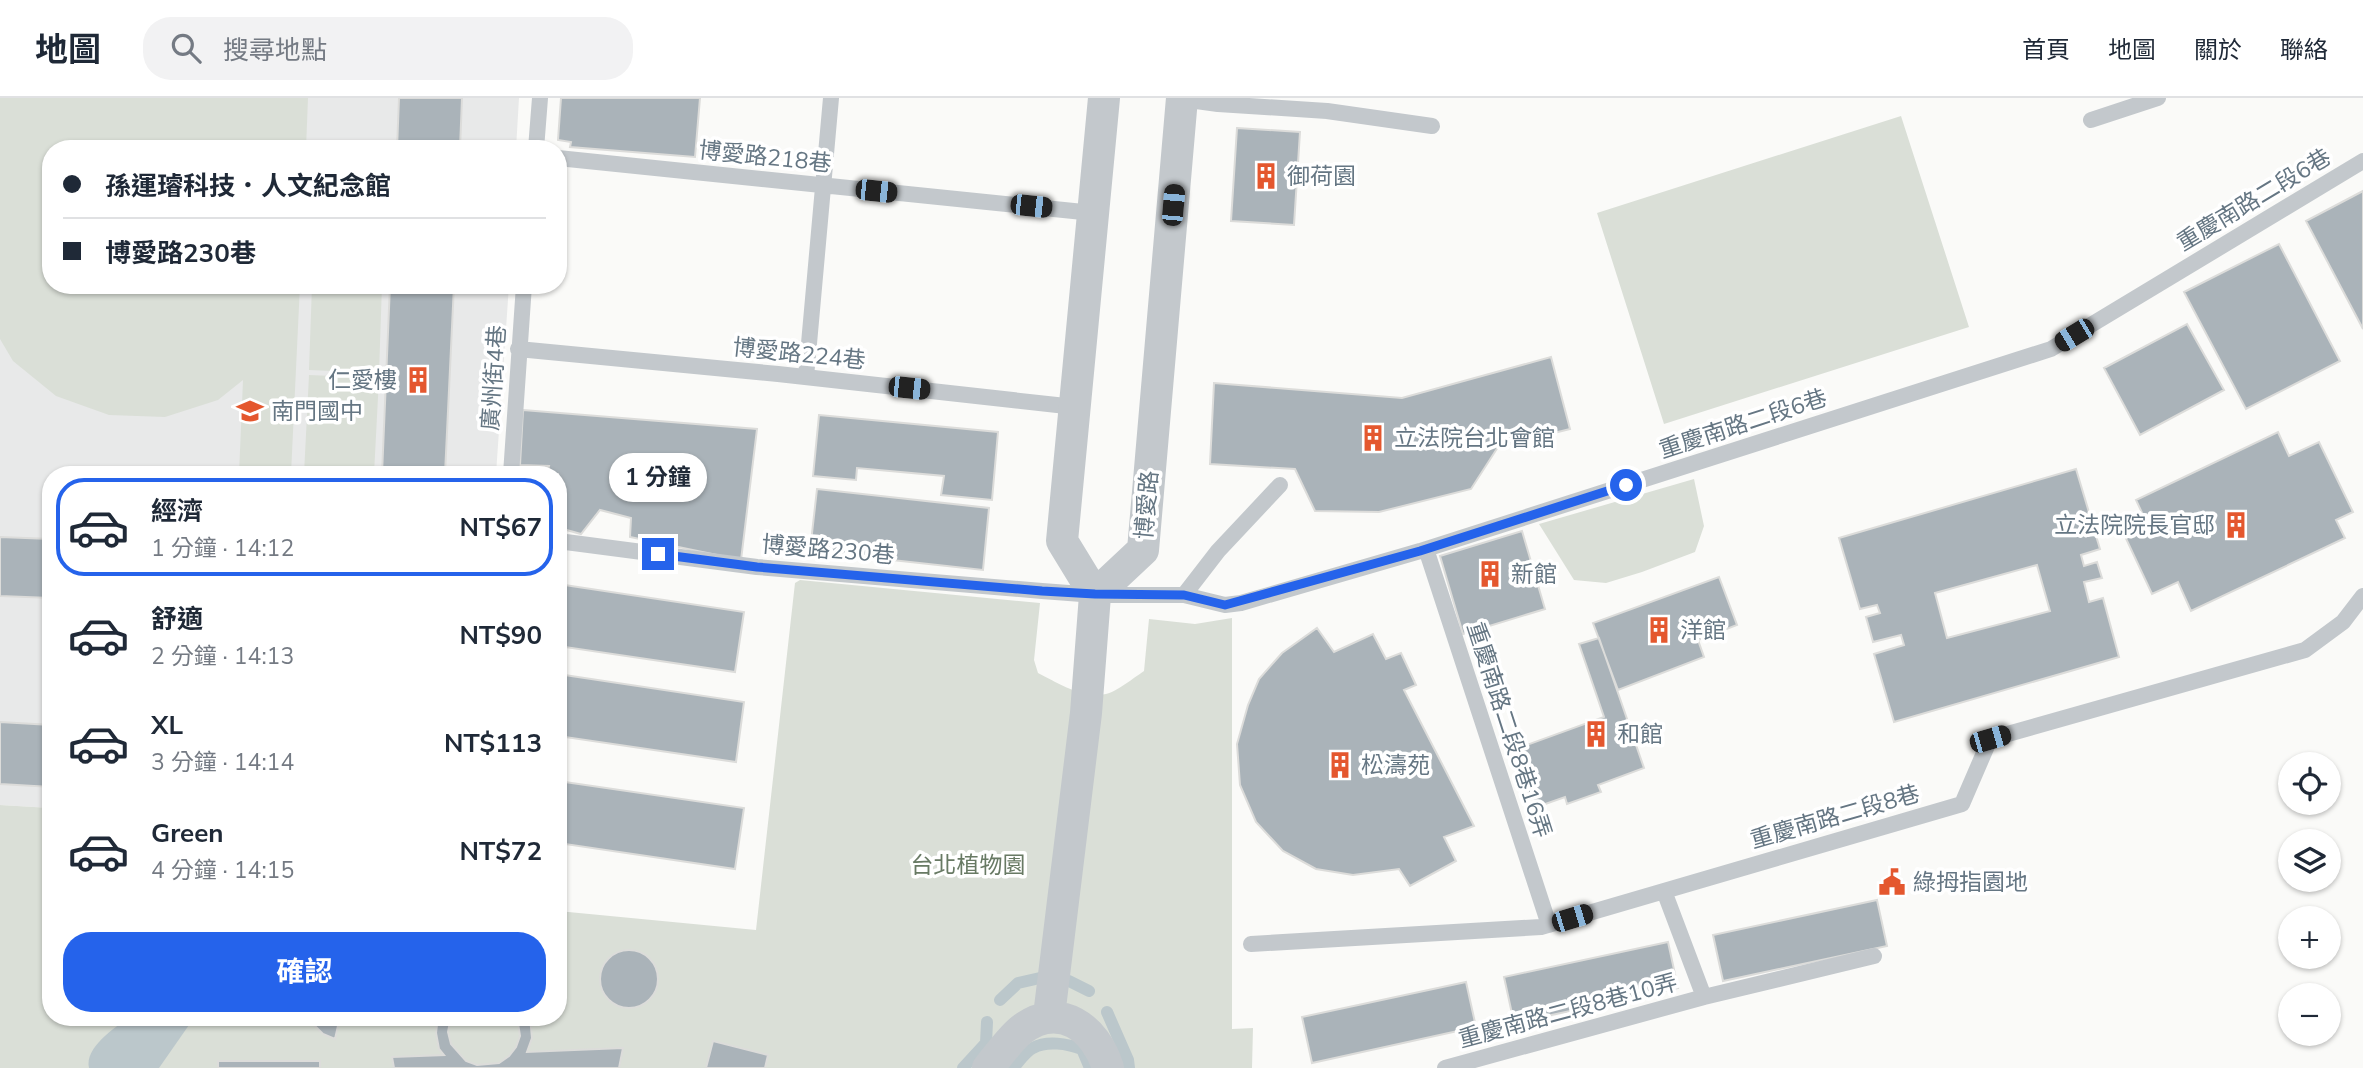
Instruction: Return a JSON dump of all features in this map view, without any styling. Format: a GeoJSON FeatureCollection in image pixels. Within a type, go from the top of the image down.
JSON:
{"type":"FeatureCollection","features":[{"type":"Feature","properties":{"kind":"street"},"geometry":{"type":"LineString","coordinates":[[1049,1016],[1086,713],[1095,594],[1062,541],[1104,98]]}},
{"type":"Feature","properties":{"kind":"street","name":"博愛路"},"geometry":{"type":"LineString","coordinates":[[1095,594],[1143,550],[1182,99]]}},
{"type":"Feature","properties":{"kind":"street"},"geometry":{"type":"LineString","coordinates":[[988,1068],[1021,1030],[1049,1016],[1076,1022],[1103,1051],[1108,1068]]}},
{"type":"Feature","properties":{"kind":"lane"},"geometry":{"type":"LineString","coordinates":[[537,140],[540,98]]}},
{"type":"Feature","properties":{"kind":"lane"},"geometry":{"type":"LineString","coordinates":[[806,377],[831,98]]}},
{"type":"Feature","properties":{"kind":"lane"},"geometry":{"type":"LineString","coordinates":[[2091,120],[2158,98]]}},
{"type":"Feature","properties":{"kind":"lane"},"geometry":{"type":"LineString","coordinates":[[1182,99],[1327,111],[1433,126]]}},
{"type":"Feature","properties":{"kind":"lane","name":"博愛路218巷"},"geometry":{"type":"LineString","coordinates":[[567,159],[1093,212]]}},
{"type":"Feature","properties":{"kind":"lane","name":"重慶南路二段6巷"},"geometry":{"type":"LineString","coordinates":[[1095,594],[1184,595],[1225,605],[1241,603],[1426,549],[2051,349],[2363,161]]}},
{"type":"Feature","properties":{"kind":"lane","name":"廣州街4巷"},"geometry":{"type":"LineString","coordinates":[[512,466],[523,294]]}},
{"type":"Feature","properties":{"kind":"lane","name":"博愛路224巷"},"geometry":{"type":"LineString","coordinates":[[519,349],[1075,407]]}},
{"type":"Feature","properties":{"kind":"lane"},"geometry":{"type":"LineString","coordinates":[[1184,595],[1218,551],[1280,485]]}},
{"type":"Feature","properties":{"kind":"lane","name":"博愛路230巷"},"geometry":{"type":"LineString","coordinates":[[567,542],[757,567],[1095,594]]}},
{"type":"Feature","properties":{"kind":"lane","name":"重慶南路二段8巷16弄"},"geometry":{"type":"LineString","coordinates":[[1426,549],[1549,925]]}},
{"type":"Feature","properties":{"kind":"lane","name":"重慶南路二段8巷"},"geometry":{"type":"LineString","coordinates":[[1251,944],[1549,925],[1962,804],[1990,739],[2305,650],[2343,622],[2363,596]]}},
{"type":"Feature","properties":{"kind":"lane","name":"重慶南路二段8巷10弄"},"geometry":{"type":"LineString","coordinates":[[1664,891],[1704,998]]}},
{"type":"Feature","properties":{"kind":"lane","name":"重慶南路二段8巷10弄"},"geometry":{"type":"LineString","coordinates":[[1445,1068],[1704,998],[1874,956]]}},
{"type":"Feature","properties":{"kind":"shaded area","name":"南門國中"},"geometry":{"type":"Polygon","coordinates":[[[0,98],[519,98],[517,140],[42,140],[42,294],[508,294],[497,466],[42,466],[42,807],[0,805],[0,98]]]}},
{"type":"Feature","properties":{"kind":"shaded area"},"geometry":{"type":"Polygon","coordinates":[[[117,1026],[188,1026],[159,1068],[89,1068],[91,1053],[117,1026]]]}},
{"type":"Feature","properties":{"kind":"green space"},"geometry":{"type":"Polygon","coordinates":[[[0,98],[308,98],[306,140],[42,140],[42,294],[300,294],[291,466],[239,466],[243,380],[218,400],[165,417],[109,415],[56,396],[13,361],[0,339],[0,98]]]}},
{"type":"Feature","properties":{"kind":"green space"},"geometry":{"type":"Polygon","coordinates":[[[1901,116],[1969,327],[1664,424],[1597,213],[1901,116]]]}},
{"type":"Feature","properties":{"kind":"green space"},"geometry":{"type":"Polygon","coordinates":[[[312,294],[382,294],[379,373],[309,370],[312,294]]]}},
{"type":"Feature","properties":{"kind":"green space"},"geometry":{"type":"Polygon","coordinates":[[[309,375],[379,378],[374,466],[304,466],[309,375]]]}},
{"type":"Feature","properties":{"kind":"green space"},"geometry":{"type":"Polygon","coordinates":[[[1694,479],[1704,526],[1695,552],[1606,583],[1574,580],[1539,524],[1694,479]]]}},
{"type":"Feature","properties":{"kind":"green space","name":"台北植物園"},"geometry":{"type":"Polygon","coordinates":[[[800,580],[1040,603],[1034,660],[1038,673],[1070,689],[1097,695],[1110,693],[1144,671],[1149,619],[1195,624],[1232,618],[1232,1029],[1253,1028],[1252,1068],[0,1068],[0,805],[42,807],[42,1026],[567,1026],[567,912],[756,930],[795,583],[800,580]]]}},
{"type":"Feature","properties":{"kind":"building"},"geometry":{"type":"Polygon","coordinates":[[[399,98],[462,98],[460,140],[397,140],[399,98]]]}},
{"type":"Feature","properties":{"kind":"building"},"geometry":{"type":"Polygon","coordinates":[[[561,98],[700,98],[695,157],[570,147],[571,142],[558,140],[561,98]]]}},
{"type":"Feature","properties":{"kind":"building","name":"御荷園"},"geometry":{"type":"Polygon","coordinates":[[[1237,128],[1300,132],[1294,225],[1231,221],[1237,128]]]}},
{"type":"Feature","properties":{"kind":"building"},"geometry":{"type":"Polygon","coordinates":[[[2363,191],[2363,329],[2306,221],[2363,191]]]}},
{"type":"Feature","properties":{"kind":"building"},"geometry":{"type":"Polygon","coordinates":[[[2279,244],[2340,361],[2246,409],[2184,292],[2279,244]]]}},
{"type":"Feature","properties":{"kind":"building","name":"仁愛樓"},"geometry":{"type":"Polygon","coordinates":[[[390,294],[454,294],[445,466],[382,466],[390,294]]]}},
{"type":"Feature","properties":{"kind":"building"},"geometry":{"type":"Polygon","coordinates":[[[2187,324],[2224,390],[2140,435],[2104,368],[2187,324]]]}},
{"type":"Feature","properties":{"kind":"building","name":"立法院台北會館"},"geometry":{"type":"Polygon","coordinates":[[[1551,357],[1570,429],[1498,447],[1471,489],[1379,512],[1315,511],[1295,469],[1210,464],[1214,383],[1402,398],[1551,357]]]}},
{"type":"Feature","properties":{"kind":"building"},"geometry":{"type":"Polygon","coordinates":[[[523,410],[757,429],[741,560],[630,537],[631,518],[600,510],[581,534],[567,530],[567,466],[520,465],[523,410]]]}},
{"type":"Feature","properties":{"kind":"building"},"geometry":{"type":"Polygon","coordinates":[[[819,415],[998,432],[992,500],[941,495],[944,476],[857,468],[856,480],[813,476],[819,415]]]}},
{"type":"Feature","properties":{"kind":"building","name":"立法院院長官邸"},"geometry":{"type":"Polygon","coordinates":[[[2278,432],[2289,456],[2319,442],[2353,512],[2336,520],[2345,538],[2191,611],[2178,582],[2152,594],[2122,530],[2145,519],[2136,500],[2278,432]]]}},
{"type":"Feature","properties":{"kind":"building"},"geometry":{"type":"Polygon","coordinates":[[[2076,469],[2100,549],[2081,555],[2084,566],[2097,562],[2102,578],[2084,582],[2089,602],[2103,598],[2119,657],[1894,722],[1874,654],[1904,645],[1901,635],[1873,642],[1866,617],[1880,613],[1877,605],[1860,609],[1839,538],[2076,469]],[[2037,565],[1935,593],[1947,638],[2050,611],[2037,565]]]}},
{"type":"Feature","properties":{"kind":"building"},"geometry":{"type":"Polygon","coordinates":[[[817,489],[989,508],[983,570],[810,551],[817,489]]]}},
{"type":"Feature","properties":{"kind":"building","name":"新館"},"geometry":{"type":"Polygon","coordinates":[[[1522,531],[1545,609],[1463,634],[1440,556],[1522,531]]]}},
{"type":"Feature","properties":{"kind":"building"},"geometry":{"type":"Polygon","coordinates":[[[0,537],[42,539],[42,598],[0,596],[0,537]]]}},
{"type":"Feature","properties":{"kind":"building","name":"洋館"},"geometry":{"type":"Polygon","coordinates":[[[1719,577],[1737,625],[1698,640],[1704,657],[1618,690],[1593,623],[1719,577]]]}},
{"type":"Feature","properties":{"kind":"building"},"geometry":{"type":"Polygon","coordinates":[[[567,585],[744,612],[735,672],[567,647],[567,585]]]}},
{"type":"Feature","properties":{"kind":"building","name":"松濤苑"},"geometry":{"type":"Polygon","coordinates":[[[1317,628],[1334,652],[1373,634],[1386,659],[1401,653],[1416,685],[1404,690],[1474,826],[1444,837],[1456,861],[1410,886],[1399,869],[1353,875],[1316,869],[1283,851],[1256,822],[1240,785],[1237,744],[1259,679],[1282,653],[1317,628]]]}},
{"type":"Feature","properties":{"kind":"building","name":"和館"},"geometry":{"type":"Polygon","coordinates":[[[1599,638],[1644,768],[1598,785],[1601,792],[1567,804],[1565,797],[1534,808],[1513,750],[1604,717],[1579,644],[1599,638]]]}},
{"type":"Feature","properties":{"kind":"building"},"geometry":{"type":"Polygon","coordinates":[[[567,675],[744,702],[736,762],[567,737],[567,675]]]}},
{"type":"Feature","properties":{"kind":"building"},"geometry":{"type":"Polygon","coordinates":[[[0,722],[42,724],[42,786],[0,784],[0,722]]]}},
{"type":"Feature","properties":{"kind":"building"},"geometry":{"type":"Polygon","coordinates":[[[567,782],[744,808],[735,869],[567,844],[567,782]]]}},
{"type":"Feature","properties":{"kind":"building"},"geometry":{"type":"Polygon","coordinates":[[[1877,900],[1887,946],[1723,981],[1713,935],[1877,900]]]}},
{"type":"Feature","properties":{"kind":"building"},"geometry":{"type":"Polygon","coordinates":[[[1668,942],[1678,988],[1514,1023],[1504,977],[1668,942]]]}},
{"type":"Feature","properties":{"kind":"building"},"geometry":{"type":"Polygon","coordinates":[[[629,950],[645,955],[653,963],[658,979],[653,995],[645,1003],[629,1008],[613,1003],[605,995],[600,979],[605,963],[613,955],[629,950]]]}},
{"type":"Feature","properties":{"kind":"building"},"geometry":{"type":"Polygon","coordinates":[[[1466,982],[1476,1027],[1312,1063],[1302,1017],[1466,982]]]}},
{"type":"Feature","properties":{"kind":"building"},"geometry":{"type":"Polygon","coordinates":[[[315,1026],[338,1026],[335,1039],[323,1034],[315,1026]]]}},
{"type":"Feature","properties":{"kind":"building"},"geometry":{"type":"Polygon","coordinates":[[[437,1026],[449,1026],[451,1044],[466,1061],[477,1065],[499,1063],[509,1056],[520,1036],[518,1026],[531,1026],[532,1038],[527,1052],[623,1048],[619,1068],[394,1068],[392,1057],[444,1055],[439,1049],[437,1026]]]}},
{"type":"Feature","properties":{"kind":"building"},"geometry":{"type":"Polygon","coordinates":[[[713,1041],[768,1055],[765,1068],[706,1068],[713,1041]]]}},
{"type":"Feature","properties":{"kind":"building"},"geometry":{"type":"Polygon","coordinates":[[[218,1061],[320,1061],[320,1068],[218,1068],[218,1061]]]}},
{"type":"Feature","properties":{"kind":"waterway"},"geometry":{"type":"LineString","coordinates":[[1000,1000],[1018,983],[1040,978]]}},
{"type":"Feature","properties":{"kind":"waterway"},"geometry":{"type":"LineString","coordinates":[[1069,981],[1089,991]]}},
{"type":"Feature","properties":{"kind":"waterway"},"geometry":{"type":"LineString","coordinates":[[1107,1012],[1129,1068]]}},
{"type":"Feature","properties":{"kind":"waterway"},"geometry":{"type":"LineString","coordinates":[[963,1068],[986,1043],[987,1022]]}},
{"type":"Feature","properties":{"kind":"waterway"},"geometry":{"type":"LineString","coordinates":[[1013,1068],[1030,1050],[1051,1043],[1082,1049],[1090,1068]]}},
{"type":"Feature","properties":{"kind":"place","name":"御荷園"},"geometry":{"type":"Point","coordinates":[1266,176]}},
{"type":"Feature","properties":{"kind":"place","name":"仁愛樓"},"geometry":{"type":"Point","coordinates":[418,380]}},
{"type":"Feature","properties":{"kind":"place","name":"南門國中"},"geometry":{"type":"Point","coordinates":[250,411]}},
{"type":"Feature","properties":{"kind":"place","name":"立法院台北會館"},"geometry":{"type":"Point","coordinates":[1373,438]}},
{"type":"Feature","properties":{"kind":"place","name":"立法院院長官邸"},"geometry":{"type":"Point","coordinates":[2236,525]}},
{"type":"Feature","properties":{"kind":"place","name":"新館"},"geometry":{"type":"Point","coordinates":[1490,574]}},
{"type":"Feature","properties":{"kind":"place","name":"洋館"},"geometry":{"type":"Point","coordinates":[1659,630]}},
{"type":"Feature","properties":{"kind":"place","name":"和館"},"geometry":{"type":"Point","coordinates":[1596,734]}},
{"type":"Feature","properties":{"kind":"place","name":"松濤苑"},"geometry":{"type":"Point","coordinates":[1340,765]}},
{"type":"Feature","properties":{"kind":"place","name":"綠拇指園地"},"geometry":{"type":"Point","coordinates":[1892,882]}},
{"type":"Feature","properties":{"kind":"route"},"geometry":{"type":"LineString","coordinates":[[658,554],[757,567],[1042,591],[1184,595],[1225,605],[1241,603],[1420,551],[1626,485]]}}]}
